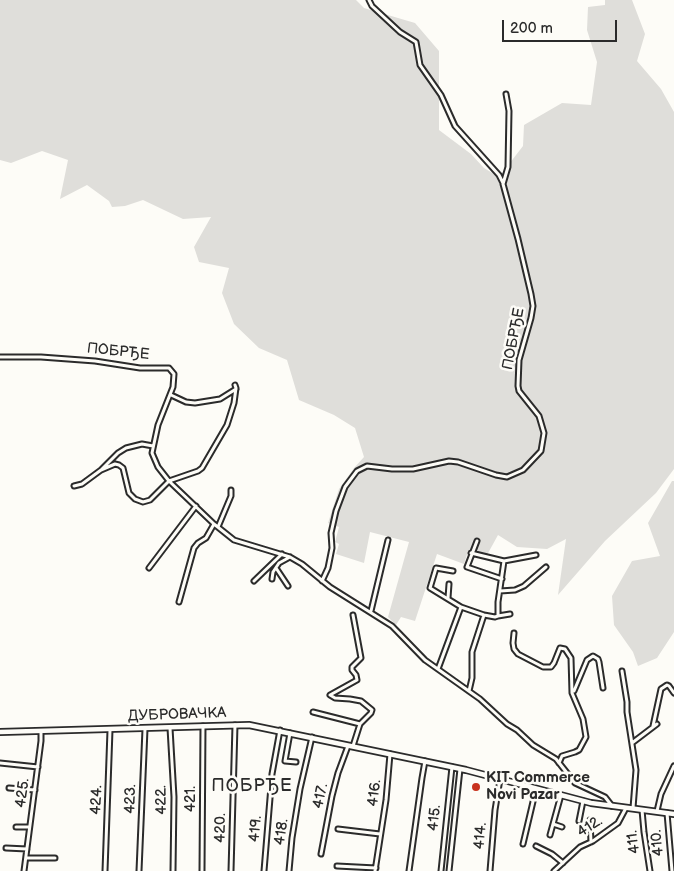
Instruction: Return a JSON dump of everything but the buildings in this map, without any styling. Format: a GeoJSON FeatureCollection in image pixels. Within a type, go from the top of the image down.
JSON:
{"type":"FeatureCollection","features":[{"type":"Feature","properties":{"kind":"main road","name":"ДУБРОВАЧКА"},"geometry":{"type":"LineString","coordinates":[[0,732],[249,725],[426,761],[500,778],[583,801],[674,814]]}},
{"type":"Feature","properties":{"kind":"street"},"geometry":{"type":"LineString","coordinates":[[369,0],[372,6],[394,26],[416,42],[420,65],[441,95],[455,126],[499,175],[503,184]]}},
{"type":"Feature","properties":{"kind":"street"},"geometry":{"type":"LineString","coordinates":[[503,184],[508,167],[509,111],[506,94]]}},
{"type":"Feature","properties":{"kind":"street","name":"ПОБРЂЕ"},"geometry":{"type":"LineString","coordinates":[[322,581],[328,568],[332,548],[331,533],[336,512],[345,487],[358,471],[367,466],[413,469],[449,461],[507,477],[522,470],[541,451],[544,433],[539,416],[518,386],[521,349],[533,306],[503,184]]}},
{"type":"Feature","properties":{"kind":"street","name":"ПОБРЂЕ"},"geometry":{"type":"LineString","coordinates":[[0,357],[90,360],[140,368],[164,366],[169,368],[174,374],[171,395],[158,425],[152,454],[158,468],[169,481],[214,524],[234,540],[290,557],[302,564],[322,581],[392,626],[425,660],[480,699],[507,724],[518,730],[533,744],[556,758],[576,783],[605,797],[612,806]]}},
{"type":"Feature","properties":{"kind":"street"},"geometry":{"type":"LineString","coordinates":[[102,470],[115,464],[122,466],[129,493],[135,499],[143,502],[150,500],[169,481],[192,474],[202,468],[227,425],[234,403],[236,387],[220,399],[195,403],[186,402],[171,395]]}},
{"type":"Feature","properties":{"kind":"street"},"geometry":{"type":"LineString","coordinates":[[74,486],[82,484],[102,470],[123,450],[142,444],[153,446]]}},
{"type":"Feature","properties":{"kind":"street"},"geometry":{"type":"LineString","coordinates":[[218,527],[231,496],[231,490]]}},
{"type":"Feature","properties":{"kind":"street"},"geometry":{"type":"LineString","coordinates":[[150,568],[196,506]]}},
{"type":"Feature","properties":{"kind":"street"},"geometry":{"type":"LineString","coordinates":[[179,602],[194,548],[206,538],[214,524]]}},
{"type":"Feature","properties":{"kind":"street"},"geometry":{"type":"LineString","coordinates":[[370,611],[388,540]]}},
{"type":"Feature","properties":{"kind":"street"},"geometry":{"type":"LineString","coordinates":[[477,542],[467,567],[502,579]]}},
{"type":"Feature","properties":{"kind":"street"},"geometry":{"type":"LineString","coordinates":[[471,553],[504,561],[536,555]]}},
{"type":"Feature","properties":{"kind":"street"},"geometry":{"type":"LineString","coordinates":[[254,581],[282,554]]}},
{"type":"Feature","properties":{"kind":"street"},"geometry":{"type":"LineString","coordinates":[[272,579],[279,563],[290,557]]}},
{"type":"Feature","properties":{"kind":"street"},"geometry":{"type":"LineString","coordinates":[[498,616],[504,561]]}},
{"type":"Feature","properties":{"kind":"street"},"geometry":{"type":"LineString","coordinates":[[500,591],[515,590],[524,586],[546,567]]}},
{"type":"Feature","properties":{"kind":"street"},"geometry":{"type":"LineString","coordinates":[[276,568],[288,586]]}},
{"type":"Feature","properties":{"kind":"street"},"geometry":{"type":"LineString","coordinates":[[452,571],[436,568],[430,588],[448,599],[484,615],[495,617],[510,614]]}},
{"type":"Feature","properties":{"kind":"street"},"geometry":{"type":"LineString","coordinates":[[448,599],[449,584]]}},
{"type":"Feature","properties":{"kind":"street"},"geometry":{"type":"LineString","coordinates":[[438,669],[462,606]]}},
{"type":"Feature","properties":{"kind":"street"},"geometry":{"type":"LineString","coordinates":[[350,745],[360,724],[372,713],[372,710],[361,701],[335,698],[330,695],[357,680],[352,667],[361,658],[353,615]]}},
{"type":"Feature","properties":{"kind":"street"},"geometry":{"type":"LineString","coordinates":[[468,691],[472,678],[472,652],[484,615]]}},
{"type":"Feature","properties":{"kind":"street"},"geometry":{"type":"LineString","coordinates":[[514,633],[514,649],[518,654],[543,667],[551,666],[557,660],[560,648],[565,649],[571,658],[572,693],[583,720],[586,736],[579,750],[562,756],[559,763]]}},
{"type":"Feature","properties":{"kind":"street"},"geometry":{"type":"LineString","coordinates":[[572,693],[587,660],[591,656],[596,657],[599,662],[603,688]]}},
{"type":"Feature","properties":{"kind":"street"},"geometry":{"type":"LineString","coordinates":[[622,671],[636,774],[632,795],[632,808]]}},
{"type":"Feature","properties":{"kind":"street"},"geometry":{"type":"LineString","coordinates":[[631,744],[655,725],[661,689],[667,685],[674,693]]}},
{"type":"Feature","properties":{"kind":"street"},"geometry":{"type":"LineString","coordinates":[[313,712],[360,724]]}},
{"type":"Feature","properties":{"kind":"street","name":"420."},"geometry":{"type":"LineString","coordinates":[[231,871],[235,724]]}},
{"type":"Feature","properties":{"kind":"street","name":"421."},"geometry":{"type":"LineString","coordinates":[[202,871],[203,726]]}},
{"type":"Feature","properties":{"kind":"street","name":"422."},"geometry":{"type":"LineString","coordinates":[[170,728],[174,797],[173,871]]}},
{"type":"Feature","properties":{"kind":"street","name":"423."},"geometry":{"type":"LineString","coordinates":[[139,871],[145,729]]}},
{"type":"Feature","properties":{"kind":"street","name":"424."},"geometry":{"type":"LineString","coordinates":[[105,871],[110,730]]}},
{"type":"Feature","properties":{"kind":"street","name":"419."},"geometry":{"type":"LineString","coordinates":[[264,871],[272,774],[280,730]]}},
{"type":"Feature","properties":{"kind":"street","name":"425."},"geometry":{"type":"LineString","coordinates":[[24,871],[41,731]]}},
{"type":"Feature","properties":{"kind":"street"},"geometry":{"type":"LineString","coordinates":[[290,732],[285,761],[296,762]]}},
{"type":"Feature","properties":{"kind":"street","name":"418."},"geometry":{"type":"LineString","coordinates":[[289,871],[300,789],[312,737]]}},
{"type":"Feature","properties":{"kind":"street","name":"417."},"geometry":{"type":"LineString","coordinates":[[321,854],[334,788],[350,745]]}},
{"type":"Feature","properties":{"kind":"street","name":"416."},"geometry":{"type":"LineString","coordinates":[[337,866],[375,869],[390,754]]}},
{"type":"Feature","properties":{"kind":"street"},"geometry":{"type":"LineString","coordinates":[[410,871],[422,778],[426,761]]}},
{"type":"Feature","properties":{"kind":"street"},"geometry":{"type":"LineString","coordinates":[[0,763],[38,767]]}},
{"type":"Feature","properties":{"kind":"street"},"geometry":{"type":"LineString","coordinates":[[658,811],[661,794],[674,766]]}},
{"type":"Feature","properties":{"kind":"street","name":"415."},"geometry":{"type":"LineString","coordinates":[[441,871],[452,767]]}},
{"type":"Feature","properties":{"kind":"street","name":"415."},"geometry":{"type":"LineString","coordinates":[[449,871],[460,769]]}},
{"type":"Feature","properties":{"kind":"street","name":"414."},"geometry":{"type":"LineString","coordinates":[[490,869],[500,778]]}},
{"type":"Feature","properties":{"kind":"street"},"geometry":{"type":"LineString","coordinates":[[9,788],[35,790]]}},
{"type":"Feature","properties":{"kind":"street"},"geometry":{"type":"LineString","coordinates":[[523,844],[536,788]]}},
{"type":"Feature","properties":{"kind":"street"},"geometry":{"type":"LineString","coordinates":[[550,835],[562,795]]}},
{"type":"Feature","properties":{"kind":"street"},"geometry":{"type":"LineString","coordinates":[[579,821],[583,801]]}},
{"type":"Feature","properties":{"kind":"street","name":"412."},"geometry":{"type":"LineString","coordinates":[[554,871],[580,847],[591,842],[618,823],[626,808]]}},
{"type":"Feature","properties":{"kind":"street","name":"411."},"geometry":{"type":"LineString","coordinates":[[642,810],[650,871]]}},
{"type":"Feature","properties":{"kind":"street","name":"410."},"geometry":{"type":"LineString","coordinates":[[667,813],[672,871]]}},
{"type":"Feature","properties":{"kind":"street"},"geometry":{"type":"LineString","coordinates":[[590,820],[591,842]]}},
{"type":"Feature","properties":{"kind":"street"},"geometry":{"type":"LineString","coordinates":[[553,824],[562,827]]}},
{"type":"Feature","properties":{"kind":"street"},"geometry":{"type":"LineString","coordinates":[[16,826],[30,827]]}},
{"type":"Feature","properties":{"kind":"street"},"geometry":{"type":"LineString","coordinates":[[338,830],[380,834]]}},
{"type":"Feature","properties":{"kind":"street"},"geometry":{"type":"LineString","coordinates":[[536,846],[552,854],[563,863]]}},
{"type":"Feature","properties":{"kind":"street"},"geometry":{"type":"LineString","coordinates":[[6,848],[27,849]]}},
{"type":"Feature","properties":{"kind":"street"},"geometry":{"type":"LineString","coordinates":[[26,858],[55,858]]}},
{"type":"Feature","properties":{"kind":"shaded area"},"geometry":{"type":"Polygon","coordinates":[[[0,0],[356,0],[364,8],[415,23],[439,51],[439,130],[471,154],[484,168],[499,177],[523,146],[524,125],[562,103],[591,105],[597,62],[587,30],[588,7],[605,5],[605,0],[632,0],[645,34],[637,61],[661,89],[674,112],[674,469],[656,493],[605,541],[558,595],[566,539],[547,549],[517,547],[498,535],[487,555],[468,551],[464,564],[437,554],[415,621],[401,617],[396,625],[388,617],[409,542],[370,532],[364,563],[336,554],[339,544],[335,542],[339,527],[328,523],[339,489],[364,457],[355,428],[334,415],[299,400],[287,360],[259,348],[234,324],[222,293],[229,268],[199,262],[194,247],[211,217],[183,219],[143,200],[125,206],[112,207],[109,201],[87,185],[60,199],[68,160],[42,151],[11,163],[0,160],[0,0]]]}},
{"type":"Feature","properties":{"kind":"shaded area"},"geometry":{"type":"Polygon","coordinates":[[[672,481],[674,481],[674,632],[657,658],[638,666],[633,652],[614,625],[612,596],[632,561],[660,556],[648,523],[672,481]]]}},
{"type":"Feature","properties":{"kind":"place","name":"KIT Commerce Novi Pazar"},"geometry":{"type":"Point","coordinates":[476,787]}},
{"type":"Feature","properties":{"kind":"district","name":"ПОБРЂЕ"},"geometry":{"type":"Point","coordinates":[252,786]}}]}
